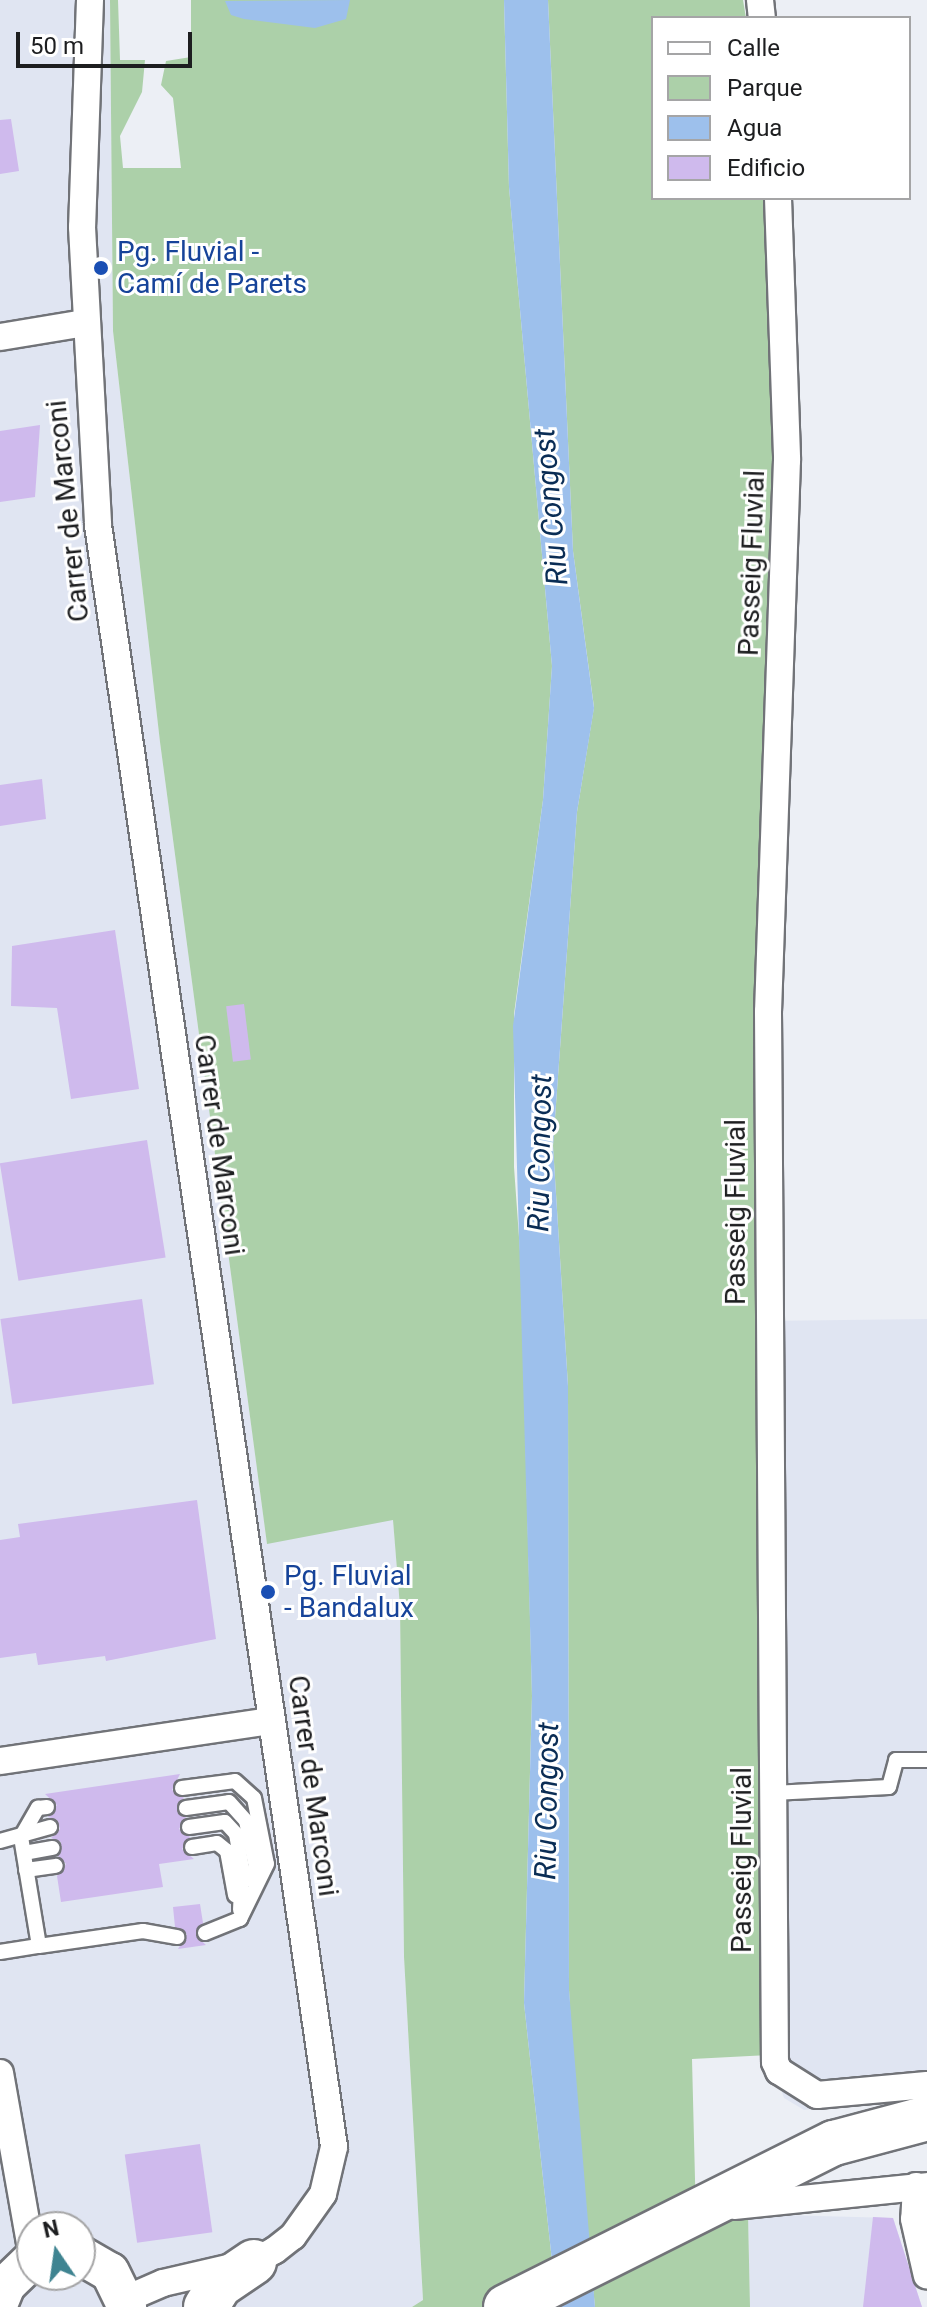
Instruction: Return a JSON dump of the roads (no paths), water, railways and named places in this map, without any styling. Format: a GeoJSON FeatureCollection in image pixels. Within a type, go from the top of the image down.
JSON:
{"type":"FeatureCollection","features":[{"type":"Feature","properties":{"kind":"highway"},"geometry":{"type":"LineString","coordinates":[[506,2307],[774,2170],[834,2143],[927,2118]]}},
{"type":"Feature","properties":{"kind":"highway"},"geometry":{"type":"LineString","coordinates":[[206,2307],[220,2285],[254,2262]]}},
{"type":"Feature","properties":{"kind":"street","name":"Carrer de Marconi"},"geometry":{"type":"LineString","coordinates":[[90,0],[85,323],[98,525],[334,2147],[331,2173],[310,2216],[293,2236],[254,2262]]}},
{"type":"Feature","properties":{"kind":"street","name":"Passeig Fluvial"},"geometry":{"type":"LineString","coordinates":[[778,200],[787,460],[768,1012],[773,1793],[779,2071],[817,2095],[927,2085]]}},
{"type":"Feature","properties":{"kind":"street"},"geometry":{"type":"LineString","coordinates":[[0,337],[85,323]]}},
{"type":"Feature","properties":{"kind":"street"},"geometry":{"type":"LineString","coordinates":[[0,1761],[270,1721]]}},
{"type":"Feature","properties":{"kind":"street"},"geometry":{"type":"LineString","coordinates":[[0,2073],[24,2211]]}},
{"type":"Feature","properties":{"kind":"street"},"geometry":{"type":"LineString","coordinates":[[734,2206],[922,2186],[927,2276]]}},
{"type":"Feature","properties":{"kind":"street"},"geometry":{"type":"LineString","coordinates":[[96,2264],[110,2272],[127,2303],[163,2283],[254,2262]]}},
{"type":"Feature","properties":{"kind":"street"},"geometry":{"type":"LineString","coordinates":[[0,2300],[6,2285],[16,2275]]}},
{"type":"Feature","properties":{"kind":"lane"},"geometry":{"type":"LineString","coordinates":[[773,1793],[889,1787],[896,1760],[927,1760]]}},
{"type":"Feature","properties":{"kind":"lane"},"geometry":{"type":"LineString","coordinates":[[182,1788],[235,1781],[254,1798],[267,1864],[240,1919],[205,1933]]}},
{"type":"Feature","properties":{"kind":"lane"},"geometry":{"type":"LineString","coordinates":[[186,1808],[229,1802],[246,1821],[256,1867],[240,1919]]}},
{"type":"Feature","properties":{"kind":"lane"},"geometry":{"type":"LineString","coordinates":[[39,1946],[21,1837],[38,1808],[47,1807]]}},
{"type":"Feature","properties":{"kind":"lane"},"geometry":{"type":"LineString","coordinates":[[189,1827],[225,1822],[236,1834],[242,1868],[240,1919]]}},
{"type":"Feature","properties":{"kind":"lane"},"geometry":{"type":"LineString","coordinates":[[0,1841],[50,1827]]}},
{"type":"Feature","properties":{"kind":"lane"},"geometry":{"type":"LineString","coordinates":[[192,1847],[217,1843],[227,1851],[240,1919]]}},
{"type":"Feature","properties":{"kind":"lane"},"geometry":{"type":"LineString","coordinates":[[24,1853],[53,1848]]}},
{"type":"Feature","properties":{"kind":"lane"},"geometry":{"type":"LineString","coordinates":[[26,1870],[56,1866]]}},
{"type":"Feature","properties":{"kind":"lane"},"geometry":{"type":"LineString","coordinates":[[0,1952],[143,1931],[177,1937]]}},
{"type":"Feature","properties":{"kind":"water"},"geometry":{"type":"Polygon","coordinates":[[[350,0],[346,19],[315,28],[244,19],[231,15],[225,1],[350,0]]]}},
{"type":"Feature","properties":{"kind":"water","name":"Riu Congost"},"geometry":{"type":"Polygon","coordinates":[[[504,0],[548,0],[573,551],[594,708],[577,812],[553,1146],[568,1386],[569,1990],[595,2307],[557,2307],[524,2003],[532,1696],[513,1026],[543,800],[552,666],[509,187],[504,0]]]}},
{"type":"Feature","properties":{"kind":"place","name":"Pg. Fluvial - Camí de Parets"},"geometry":{"type":"Point","coordinates":[101,268]}},
{"type":"Feature","properties":{"kind":"place","name":"Pg. Fluvial - Bandalux"},"geometry":{"type":"Point","coordinates":[268,1592]}}]}
